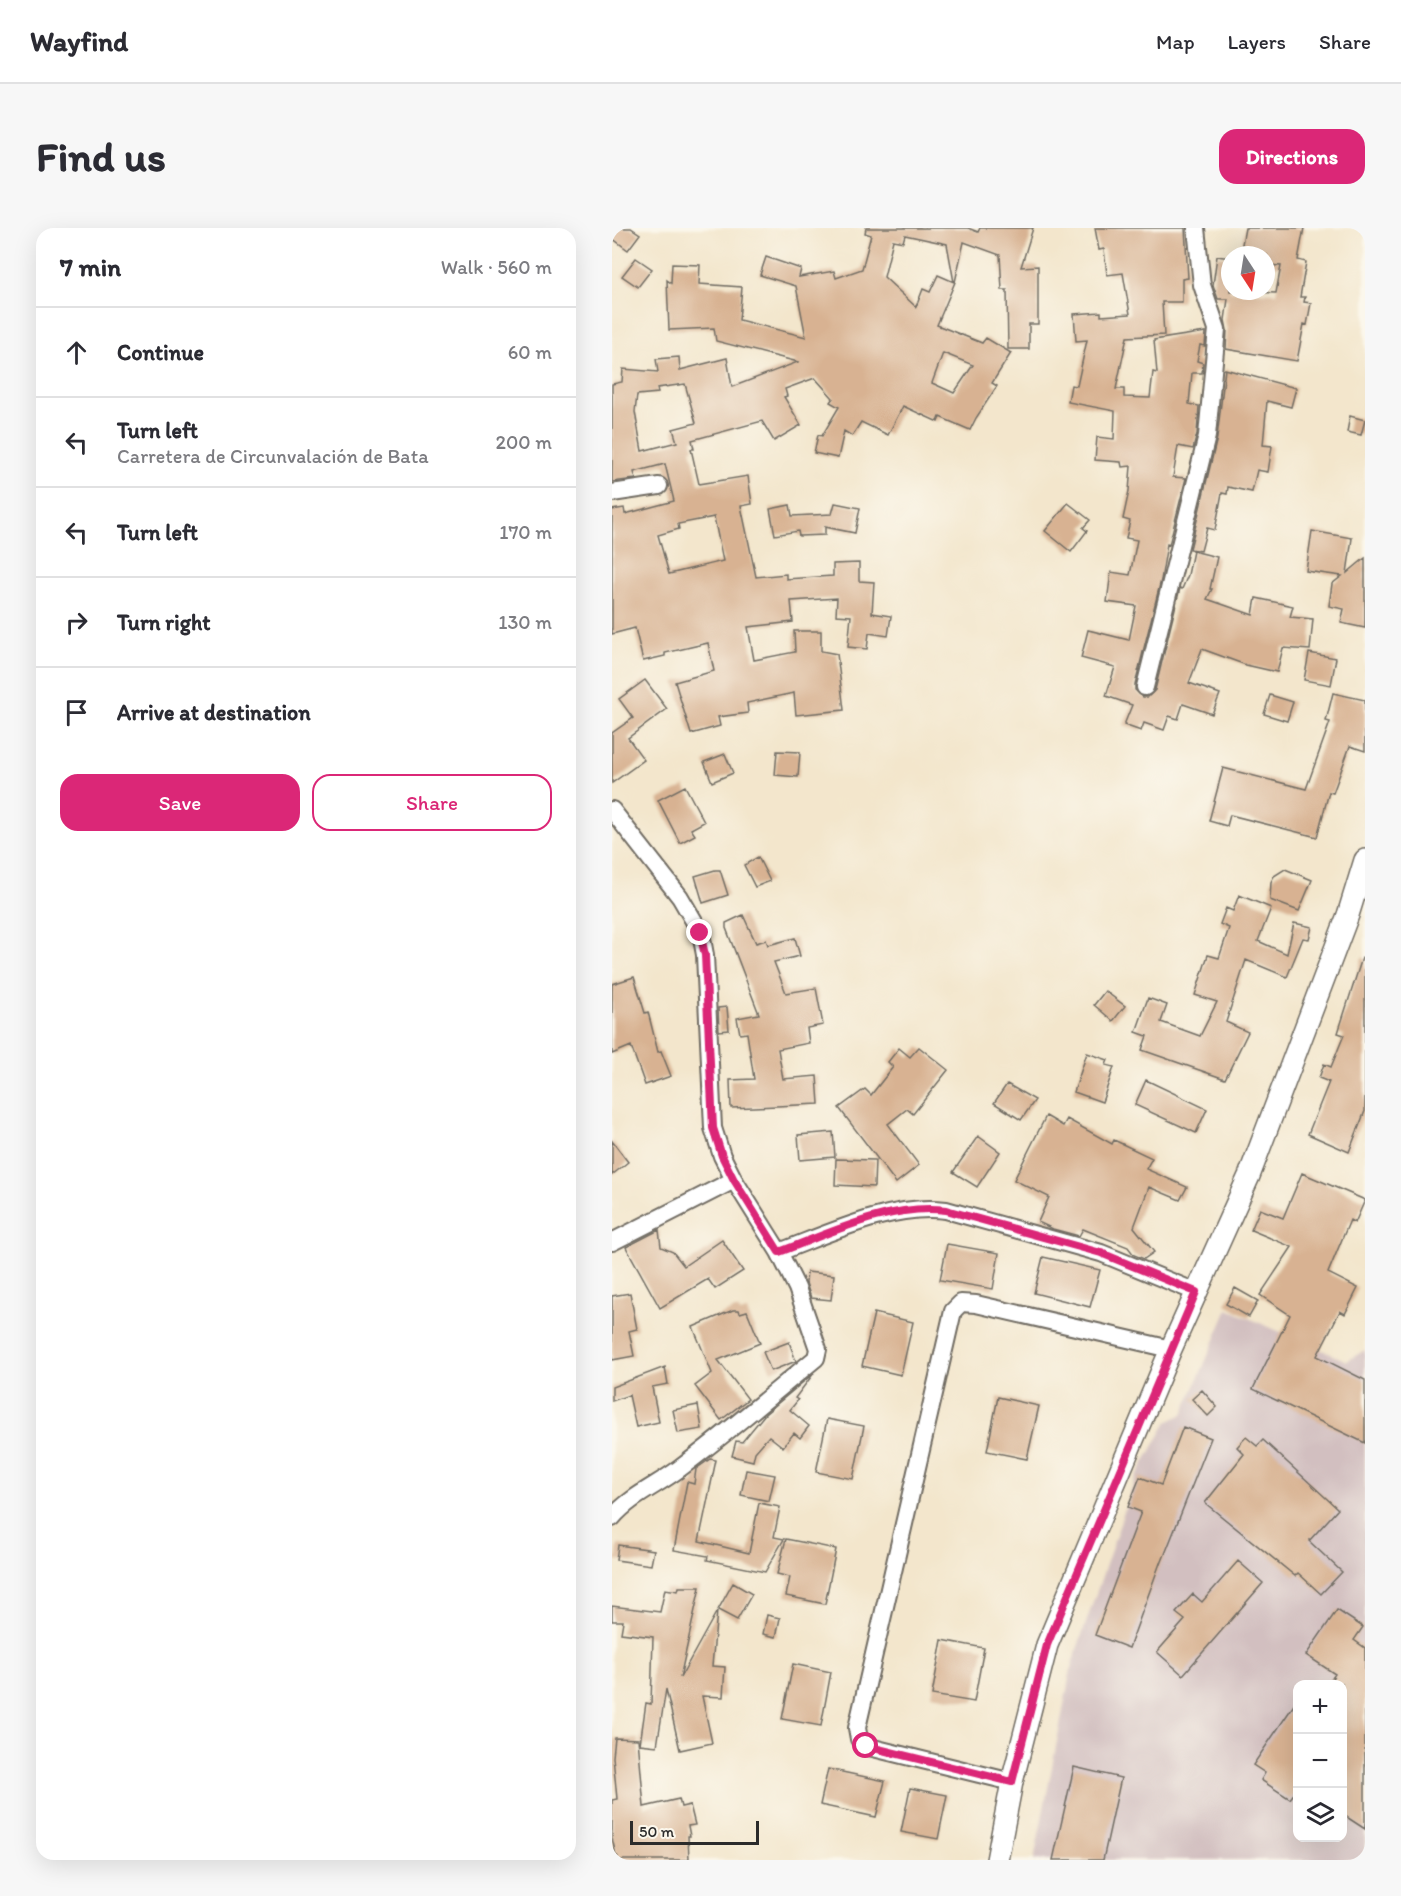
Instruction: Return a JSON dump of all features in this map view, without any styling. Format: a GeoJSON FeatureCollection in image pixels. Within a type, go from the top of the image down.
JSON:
{"type":"FeatureCollection","features":[{"type":"Feature","properties":{"kind":"main road"},"geometry":{"type":"LineString","coordinates":[[997,1860],[1012,1782],[1047,1645],[1171,1349],[1249,1176],[1348,915],[1365,860]]}},
{"type":"Feature","properties":{"kind":"street"},"geometry":{"type":"LineString","coordinates":[[1145,687],[1207,436],[1217,329],[1202,285],[1196,228]]}},
{"type":"Feature","properties":{"kind":"street"},"geometry":{"type":"LineString","coordinates":[[612,493],[659,486]]}},
{"type":"Feature","properties":{"kind":"street"},"geometry":{"type":"LineString","coordinates":[[612,810],[680,897],[700,933],[705,955],[713,1128],[722,1156],[734,1180],[779,1252],[797,1288],[818,1349],[816,1358],[685,1464],[634,1497],[612,1518]]}},
{"type":"Feature","properties":{"kind":"street"},"geometry":{"type":"LineString","coordinates":[[612,1242],[734,1180]]}},
{"type":"Feature","properties":{"kind":"street"},"geometry":{"type":"LineString","coordinates":[[779,1252],[850,1226],[909,1209],[929,1208],[946,1210],[1101,1253],[1196,1292]]}},
{"type":"Feature","properties":{"kind":"street"},"geometry":{"type":"LineString","coordinates":[[1012,1782],[866,1746],[859,1739],[857,1728],[952,1311],[961,1303],[976,1304],[1171,1349]]}},
{"type":"Feature","properties":{"kind":"shaded area"},"geometry":{"type":"Polygon","coordinates":[[[1228,1309],[1347,1361],[1365,1350],[1365,1860],[1034,1860],[1072,1664],[1136,1477],[1167,1422],[1183,1414],[1228,1309]]]}},
{"type":"Feature","properties":{"kind":"building"},"geometry":{"type":"Polygon","coordinates":[[[612,228],[631,228],[640,234],[628,250],[612,238],[612,228]]]}},
{"type":"Feature","properties":{"kind":"building"},"geometry":{"type":"Polygon","coordinates":[[[866,228],[968,228],[978,232],[980,228],[1033,228],[1021,267],[1038,266],[1038,324],[1029,324],[1029,349],[1008,349],[1007,290],[1002,290],[1000,255],[964,242],[955,282],[937,325],[982,343],[986,338],[1011,353],[992,383],[997,386],[970,430],[940,417],[938,422],[903,406],[888,435],[861,422],[852,436],[844,431],[838,458],[814,453],[818,435],[822,436],[839,407],[830,402],[833,398],[815,378],[785,389],[787,396],[784,397],[801,425],[774,441],[762,421],[692,440],[694,449],[691,449],[699,484],[748,476],[752,504],[741,506],[756,577],[786,574],[786,579],[833,576],[833,564],[859,563],[859,581],[874,582],[872,613],[891,616],[888,636],[869,633],[867,649],[848,647],[851,616],[836,615],[837,598],[791,601],[793,622],[748,627],[754,660],[795,652],[794,631],[821,631],[821,651],[837,654],[844,710],[796,715],[794,693],[747,703],[748,713],[718,717],[720,726],[691,734],[675,682],[714,671],[708,643],[665,653],[665,656],[643,661],[635,628],[612,634],[612,510],[624,508],[625,514],[674,501],[665,464],[634,472],[636,479],[612,482],[612,384],[622,382],[623,369],[658,372],[656,359],[679,357],[680,370],[727,358],[732,387],[798,362],[716,341],[714,328],[669,330],[667,280],[671,283],[672,264],[700,265],[699,284],[742,287],[739,320],[806,337],[796,286],[760,275],[766,257],[801,269],[799,277],[834,271],[836,278],[862,269],[871,235],[865,233],[866,228]],[[905,235],[903,242],[893,240],[884,277],[916,307],[923,289],[930,292],[938,275],[954,282],[947,244],[905,235]],[[943,353],[932,383],[954,393],[973,365],[943,353]],[[685,384],[657,388],[658,393],[637,395],[635,412],[642,451],[677,442],[673,429],[696,423],[685,384]],[[714,517],[678,524],[679,529],[658,535],[669,574],[723,561],[714,517]]]}},
{"type":"Feature","properties":{"kind":"building"},"geometry":{"type":"Polygon","coordinates":[[[1095,228],[1185,228],[1188,278],[1182,279],[1182,302],[1162,302],[1164,335],[1127,337],[1116,389],[1124,389],[1124,397],[1150,398],[1153,372],[1157,373],[1154,340],[1206,332],[1205,346],[1200,345],[1197,361],[1203,363],[1202,373],[1192,373],[1189,404],[1199,406],[1197,434],[1193,449],[1178,446],[1173,477],[1186,478],[1169,545],[1167,544],[1161,580],[1135,690],[1143,697],[1148,697],[1155,690],[1180,588],[1182,589],[1188,575],[1193,551],[1217,557],[1210,589],[1212,589],[1207,599],[1253,615],[1256,598],[1293,606],[1290,617],[1313,619],[1310,650],[1283,648],[1277,672],[1246,665],[1202,649],[1189,683],[1220,694],[1212,714],[1183,704],[1178,719],[1169,716],[1164,730],[1144,723],[1141,731],[1124,725],[1132,705],[1106,696],[1115,667],[1081,658],[1088,630],[1129,640],[1136,606],[1107,602],[1111,572],[1130,575],[1137,540],[1126,538],[1130,521],[1123,519],[1131,466],[1122,467],[1121,462],[1095,460],[1097,437],[1114,439],[1115,411],[1068,402],[1071,385],[1077,386],[1087,340],[1076,341],[1074,314],[1101,312],[1101,316],[1130,314],[1123,273],[1107,275],[1104,249],[1099,250],[1095,228]]]}},
{"type":"Feature","properties":{"kind":"building"},"geometry":{"type":"Polygon","coordinates":[[[1245,228],[1304,228],[1298,260],[1306,262],[1300,297],[1305,297],[1304,302],[1311,303],[1307,325],[1304,324],[1297,361],[1226,349],[1225,320],[1228,300],[1275,300],[1281,266],[1275,266],[1275,246],[1242,246],[1245,228]]]}},
{"type":"Feature","properties":{"kind":"building"},"geometry":{"type":"Polygon","coordinates":[[[1217,256],[1221,257],[1221,299],[1218,299],[1213,285],[1217,256]]]}},
{"type":"Feature","properties":{"kind":"building"},"geometry":{"type":"Polygon","coordinates":[[[636,258],[652,269],[638,287],[622,276],[636,258]]]}},
{"type":"Feature","properties":{"kind":"building"},"geometry":{"type":"Polygon","coordinates":[[[1225,369],[1296,388],[1291,407],[1267,401],[1263,445],[1272,446],[1268,472],[1257,470],[1252,492],[1228,487],[1227,494],[1222,493],[1215,530],[1207,528],[1201,551],[1190,549],[1217,438],[1225,369]]]}},
{"type":"Feature","properties":{"kind":"building"},"geometry":{"type":"Polygon","coordinates":[[[1350,416],[1365,420],[1361,435],[1347,432],[1350,416]]]}},
{"type":"Feature","properties":{"kind":"building"},"geometry":{"type":"Polygon","coordinates":[[[835,503],[860,508],[855,533],[825,527],[825,535],[799,536],[798,531],[775,535],[770,509],[790,505],[792,516],[832,514],[835,503]]]}},
{"type":"Feature","properties":{"kind":"building"},"geometry":{"type":"Polygon","coordinates":[[[1068,503],[1090,520],[1083,528],[1087,531],[1071,552],[1045,531],[1068,503]]]}},
{"type":"Feature","properties":{"kind":"building"},"geometry":{"type":"Polygon","coordinates":[[[1312,531],[1352,538],[1347,573],[1365,558],[1365,628],[1341,623],[1344,609],[1329,606],[1332,584],[1342,576],[1306,571],[1312,531]]]}},
{"type":"Feature","properties":{"kind":"building"},"geometry":{"type":"Polygon","coordinates":[[[1309,653],[1336,658],[1331,685],[1304,680],[1309,653]]]}},
{"type":"Feature","properties":{"kind":"building"},"geometry":{"type":"Polygon","coordinates":[[[645,680],[667,709],[628,738],[644,760],[612,783],[612,733],[633,718],[619,699],[645,680]]]}},
{"type":"Feature","properties":{"kind":"building"},"geometry":{"type":"Polygon","coordinates":[[[1333,693],[1365,700],[1365,751],[1350,746],[1333,793],[1329,792],[1317,837],[1230,815],[1227,826],[1209,821],[1223,768],[1306,789],[1330,722],[1326,721],[1333,693]]]}},
{"type":"Feature","properties":{"kind":"building"},"geometry":{"type":"Polygon","coordinates":[[[1270,695],[1293,702],[1287,721],[1264,714],[1270,695]]]}},
{"type":"Feature","properties":{"kind":"building"},"geometry":{"type":"Polygon","coordinates":[[[777,751],[800,752],[798,777],[775,775],[777,751]]]}},
{"type":"Feature","properties":{"kind":"building"},"geometry":{"type":"Polygon","coordinates":[[[725,754],[733,773],[712,782],[704,762],[725,754]]]}},
{"type":"Feature","properties":{"kind":"building"},"geometry":{"type":"Polygon","coordinates":[[[685,786],[704,822],[691,829],[695,835],[680,843],[658,800],[685,786]]]}},
{"type":"Feature","properties":{"kind":"building"},"geometry":{"type":"Polygon","coordinates":[[[758,857],[770,881],[755,887],[744,865],[758,857]]]}},
{"type":"Feature","properties":{"kind":"building"},"geometry":{"type":"Polygon","coordinates":[[[1285,869],[1312,880],[1299,911],[1270,900],[1271,882],[1274,876],[1285,869]]]}},
{"type":"Feature","properties":{"kind":"building"},"geometry":{"type":"Polygon","coordinates":[[[720,870],[728,895],[703,903],[695,876],[720,870]]]}},
{"type":"Feature","properties":{"kind":"building"},"geometry":{"type":"Polygon","coordinates":[[[1239,895],[1271,908],[1258,941],[1287,954],[1294,923],[1312,927],[1309,939],[1303,938],[1287,977],[1246,960],[1226,1022],[1248,1032],[1225,1079],[1142,1050],[1147,1036],[1136,1032],[1148,998],[1167,1005],[1161,1022],[1200,1036],[1217,1002],[1195,995],[1208,955],[1219,958],[1229,928],[1220,924],[1226,908],[1233,911],[1239,895]]]}},
{"type":"Feature","properties":{"kind":"building"},"geometry":{"type":"Polygon","coordinates":[[[743,915],[756,943],[766,940],[768,945],[795,938],[800,956],[774,962],[786,993],[816,988],[823,1025],[807,1028],[809,1043],[778,1049],[783,1079],[817,1076],[819,1104],[731,1108],[730,1080],[754,1079],[747,1033],[740,1034],[737,1018],[759,1014],[726,928],[726,923],[743,915]]]}},
{"type":"Feature","properties":{"kind":"building"},"geometry":{"type":"Polygon","coordinates":[[[1362,958],[1365,958],[1365,1111],[1349,1152],[1308,1134],[1329,1082],[1319,1078],[1324,1064],[1331,1067],[1344,1035],[1338,1033],[1362,958]]]}},
{"type":"Feature","properties":{"kind":"building"},"geometry":{"type":"Polygon","coordinates":[[[634,977],[645,1013],[648,1012],[658,1052],[661,1051],[671,1076],[645,1085],[631,1046],[612,1054],[612,984],[634,977]]]}},
{"type":"Feature","properties":{"kind":"building"},"geometry":{"type":"Polygon","coordinates":[[[1105,991],[1125,1006],[1113,1021],[1094,1005],[1105,991]]]}},
{"type":"Feature","properties":{"kind":"building"},"geometry":{"type":"Polygon","coordinates":[[[727,1007],[729,1030],[719,1031],[718,1008],[727,1007]]]}},
{"type":"Feature","properties":{"kind":"building"},"geometry":{"type":"Polygon","coordinates":[[[919,1047],[948,1070],[913,1114],[907,1109],[888,1124],[919,1165],[896,1183],[839,1108],[865,1089],[871,1095],[893,1067],[888,1062],[899,1048],[910,1057],[919,1047]]]}},
{"type":"Feature","properties":{"kind":"building"},"geometry":{"type":"Polygon","coordinates":[[[1087,1053],[1108,1060],[1106,1065],[1114,1067],[1102,1102],[1074,1092],[1087,1053]]]}},
{"type":"Feature","properties":{"kind":"building"},"geometry":{"type":"Polygon","coordinates":[[[1146,1080],[1207,1109],[1196,1133],[1135,1105],[1146,1080]]]}},
{"type":"Feature","properties":{"kind":"building"},"geometry":{"type":"Polygon","coordinates":[[[1007,1084],[1035,1100],[1021,1120],[994,1103],[1007,1084]]]}},
{"type":"Feature","properties":{"kind":"building"},"geometry":{"type":"Polygon","coordinates":[[[1046,1116],[1063,1126],[1067,1119],[1112,1144],[1114,1140],[1152,1158],[1146,1169],[1187,1187],[1180,1200],[1149,1187],[1134,1227],[1154,1252],[1144,1259],[1134,1255],[1128,1247],[1083,1229],[1079,1236],[1038,1222],[1049,1197],[1014,1180],[1046,1116]]]}},
{"type":"Feature","properties":{"kind":"building"},"geometry":{"type":"Polygon","coordinates":[[[833,1132],[835,1157],[800,1160],[798,1135],[833,1132]]]}},
{"type":"Feature","properties":{"kind":"building"},"geometry":{"type":"Polygon","coordinates":[[[978,1136],[1000,1152],[977,1187],[953,1172],[978,1136]]]}},
{"type":"Feature","properties":{"kind":"building"},"geometry":{"type":"Polygon","coordinates":[[[612,1141],[628,1162],[612,1175],[612,1141]]]}},
{"type":"Feature","properties":{"kind":"building"},"geometry":{"type":"Polygon","coordinates":[[[836,1159],[875,1160],[874,1187],[835,1185],[836,1159]]]}},
{"type":"Feature","properties":{"kind":"building"},"geometry":{"type":"Polygon","coordinates":[[[1302,1173],[1365,1200],[1355,1223],[1350,1220],[1328,1273],[1358,1288],[1345,1314],[1340,1311],[1317,1356],[1365,1380],[1365,1443],[1253,1389],[1290,1315],[1260,1295],[1292,1247],[1251,1230],[1260,1209],[1283,1218],[1302,1173]]]}},
{"type":"Feature","properties":{"kind":"building"},"geometry":{"type":"Polygon","coordinates":[[[659,1230],[661,1247],[673,1252],[684,1266],[722,1240],[743,1271],[715,1289],[708,1279],[660,1308],[626,1247],[659,1230]]]}},
{"type":"Feature","properties":{"kind":"building"},"geometry":{"type":"Polygon","coordinates":[[[947,1244],[999,1253],[993,1289],[940,1280],[947,1244]]]}},
{"type":"Feature","properties":{"kind":"building"},"geometry":{"type":"Polygon","coordinates":[[[1043,1257],[1100,1270],[1090,1307],[1034,1293],[1043,1257]]]}},
{"type":"Feature","properties":{"kind":"building"},"geometry":{"type":"Polygon","coordinates":[[[807,1272],[834,1275],[831,1300],[811,1298],[806,1283],[807,1272]]]}},
{"type":"Feature","properties":{"kind":"building"},"geometry":{"type":"Polygon","coordinates":[[[1235,1288],[1258,1301],[1249,1317],[1226,1304],[1235,1288]]]}},
{"type":"Feature","properties":{"kind":"building"},"geometry":{"type":"Polygon","coordinates":[[[630,1293],[637,1329],[629,1331],[634,1356],[612,1360],[612,1296],[630,1293]]]}},
{"type":"Feature","properties":{"kind":"building"},"geometry":{"type":"Polygon","coordinates":[[[733,1310],[739,1310],[740,1313],[747,1311],[760,1343],[718,1360],[748,1399],[721,1420],[695,1386],[712,1373],[693,1327],[733,1310]]]}},
{"type":"Feature","properties":{"kind":"building"},"geometry":{"type":"Polygon","coordinates":[[[874,1313],[913,1322],[901,1375],[862,1366],[874,1313]]]}},
{"type":"Feature","properties":{"kind":"building"},"geometry":{"type":"Polygon","coordinates":[[[789,1342],[796,1361],[771,1371],[763,1352],[789,1342]]]}},
{"type":"Feature","properties":{"kind":"building"},"geometry":{"type":"Polygon","coordinates":[[[665,1367],[668,1384],[652,1387],[659,1422],[636,1427],[629,1395],[612,1401],[612,1387],[665,1367]]]}},
{"type":"Feature","properties":{"kind":"building"},"geometry":{"type":"Polygon","coordinates":[[[814,1373],[795,1398],[798,1400],[790,1410],[809,1426],[800,1438],[794,1433],[783,1447],[769,1436],[755,1452],[753,1461],[732,1456],[736,1441],[742,1442],[765,1414],[814,1373]]]}},
{"type":"Feature","properties":{"kind":"building"},"geometry":{"type":"Polygon","coordinates":[[[1202,1390],[1217,1407],[1208,1416],[1192,1399],[1202,1390]]]}},
{"type":"Feature","properties":{"kind":"building"},"geometry":{"type":"Polygon","coordinates":[[[998,1397],[1039,1406],[1027,1459],[987,1451],[998,1397]]]}},
{"type":"Feature","properties":{"kind":"building"},"geometry":{"type":"Polygon","coordinates":[[[698,1405],[702,1429],[678,1433],[673,1410],[698,1405]]]}},
{"type":"Feature","properties":{"kind":"building"},"geometry":{"type":"Polygon","coordinates":[[[827,1419],[864,1426],[853,1479],[816,1472],[827,1419]]]}},
{"type":"Feature","properties":{"kind":"building"},"geometry":{"type":"Polygon","coordinates":[[[1183,1427],[1211,1438],[1160,1563],[1129,1648],[1095,1635],[1141,1512],[1128,1507],[1140,1477],[1161,1485],[1183,1427]]]}},
{"type":"Feature","properties":{"kind":"building"},"geometry":{"type":"Polygon","coordinates":[[[1246,1437],[1257,1446],[1263,1440],[1338,1509],[1309,1541],[1342,1572],[1321,1594],[1298,1573],[1295,1576],[1205,1503],[1244,1454],[1237,1447],[1246,1437]]]}},
{"type":"Feature","properties":{"kind":"building"},"geometry":{"type":"Polygon","coordinates":[[[710,1459],[716,1460],[699,1541],[749,1553],[759,1503],[780,1507],[774,1537],[784,1539],[765,1572],[707,1560],[708,1556],[674,1550],[687,1482],[694,1484],[696,1469],[710,1459]]]}},
{"type":"Feature","properties":{"kind":"building"},"geometry":{"type":"Polygon","coordinates":[[[746,1470],[775,1475],[769,1501],[741,1495],[746,1470]]]}},
{"type":"Feature","properties":{"kind":"building"},"geometry":{"type":"Polygon","coordinates":[[[786,1539],[836,1549],[825,1604],[786,1596],[790,1577],[777,1574],[786,1539]]]}},
{"type":"Feature","properties":{"kind":"building"},"geometry":{"type":"Polygon","coordinates":[[[618,1545],[654,1550],[651,1565],[616,1560],[618,1545]]]}},
{"type":"Feature","properties":{"kind":"building"},"geometry":{"type":"Polygon","coordinates":[[[1238,1561],[1263,1583],[1183,1675],[1157,1652],[1185,1620],[1176,1613],[1193,1594],[1202,1602],[1238,1561]]]}},
{"type":"Feature","properties":{"kind":"building"},"geometry":{"type":"Polygon","coordinates":[[[733,1583],[752,1594],[737,1620],[718,1610],[733,1583]]]}},
{"type":"Feature","properties":{"kind":"building"},"geometry":{"type":"Polygon","coordinates":[[[679,1587],[700,1587],[680,1678],[717,1611],[712,1666],[725,1667],[723,1697],[702,1696],[712,1743],[680,1750],[666,1689],[657,1746],[640,1744],[646,1703],[651,1704],[653,1637],[621,1633],[623,1621],[612,1621],[612,1606],[660,1612],[665,1589],[678,1591],[679,1587]]]}},
{"type":"Feature","properties":{"kind":"building"},"geometry":{"type":"Polygon","coordinates":[[[1337,1610],[1363,1627],[1354,1640],[1365,1648],[1365,1829],[1347,1817],[1347,1680],[1331,1680],[1335,1674],[1306,1655],[1337,1610]]]}},
{"type":"Feature","properties":{"kind":"building"},"geometry":{"type":"Polygon","coordinates":[[[767,1615],[780,1618],[776,1637],[763,1634],[767,1615]]]}},
{"type":"Feature","properties":{"kind":"building"},"geometry":{"type":"Polygon","coordinates":[[[942,1640],[984,1648],[974,1702],[932,1695],[942,1640]]]}},
{"type":"Feature","properties":{"kind":"building"},"geometry":{"type":"Polygon","coordinates":[[[793,1664],[831,1672],[821,1726],[782,1719],[793,1664]]]}},
{"type":"Feature","properties":{"kind":"building"},"geometry":{"type":"Polygon","coordinates":[[[1293,1706],[1293,1795],[1290,1799],[1261,1780],[1265,1773],[1253,1765],[1293,1706]]]}},
{"type":"Feature","properties":{"kind":"building"},"geometry":{"type":"Polygon","coordinates":[[[615,1738],[638,1739],[644,1807],[679,1799],[681,1807],[690,1805],[695,1825],[688,1826],[689,1860],[619,1860],[612,1838],[612,1800],[617,1799],[613,1757],[615,1738]]]}},
{"type":"Feature","properties":{"kind":"building"},"geometry":{"type":"Polygon","coordinates":[[[1074,1767],[1121,1778],[1103,1860],[1053,1860],[1074,1767]]]}},
{"type":"Feature","properties":{"kind":"building"},"geometry":{"type":"Polygon","coordinates":[[[828,1769],[885,1781],[876,1817],[820,1805],[828,1769]]]}},
{"type":"Feature","properties":{"kind":"building"},"geometry":{"type":"Polygon","coordinates":[[[910,1788],[947,1795],[938,1839],[901,1832],[910,1788]]]}},
{"type":"Feature","properties":{"kind":"route"},"geometry":{"type":"LineString","coordinates":[[700,933],[705,955],[713,1128],[722,1156],[734,1180],[779,1252],[850,1226],[909,1209],[929,1208],[946,1210],[1101,1253],[1196,1292],[1062,1605],[1047,1645],[1012,1782],[866,1746]]}}]}
